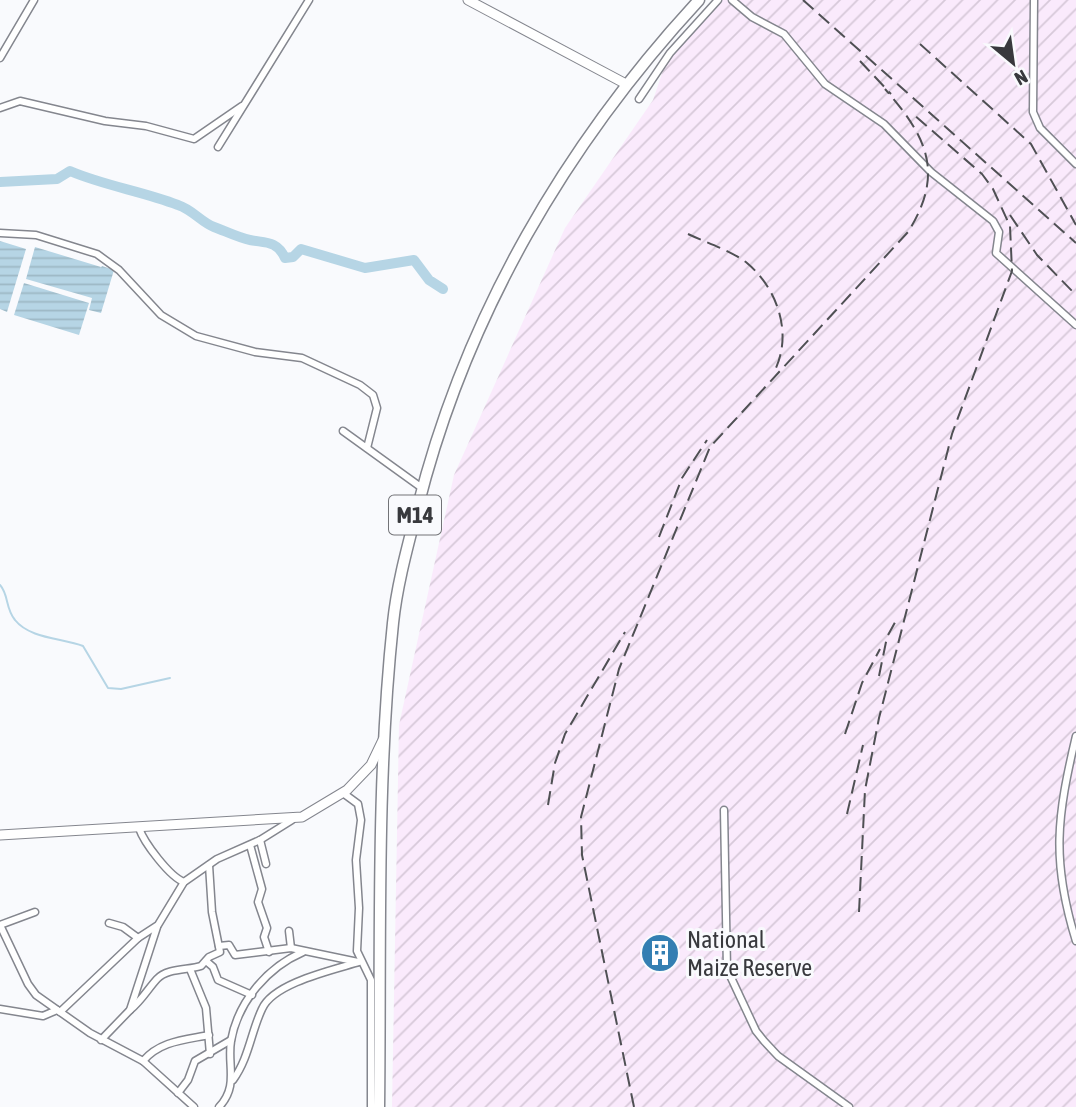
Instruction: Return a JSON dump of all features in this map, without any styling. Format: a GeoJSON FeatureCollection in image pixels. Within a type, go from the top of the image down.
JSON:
{"type":"FeatureCollection","features":[{"type":"Feature","properties":{"kind":"highway","name":"M14"},"geometry":{"type":"LineString","coordinates":[[379,1107],[383,739],[398,591],[439,429],[503,277],[555,183],[626,85],[699,0]]}},
{"type":"Feature","properties":{"kind":"street"},"geometry":{"type":"LineString","coordinates":[[0,58],[34,0]]}},
{"type":"Feature","properties":{"kind":"street"},"geometry":{"type":"LineString","coordinates":[[218,146],[309,0]]}},
{"type":"Feature","properties":{"kind":"street"},"geometry":{"type":"LineString","coordinates":[[468,0],[626,85]]}},
{"type":"Feature","properties":{"kind":"street"},"geometry":{"type":"LineString","coordinates":[[639,99],[670,53],[718,0]]}},
{"type":"Feature","properties":{"kind":"street"},"geometry":{"type":"LineString","coordinates":[[732,0],[752,17],[784,34],[825,84],[884,124],[931,172],[993,221],[999,232],[996,253],[1076,325]]}},
{"type":"Feature","properties":{"kind":"street"},"geometry":{"type":"LineString","coordinates":[[1034,0],[1033,112],[1040,128],[1076,164]]}},
{"type":"Feature","properties":{"kind":"street"},"geometry":{"type":"LineString","coordinates":[[0,108],[20,101],[105,121],[146,126],[194,139],[243,106]]}},
{"type":"Feature","properties":{"kind":"street"},"geometry":{"type":"LineString","coordinates":[[0,233],[36,235],[97,254],[119,270],[161,315],[196,336],[237,348],[302,358],[360,385],[373,395],[377,408],[367,448]]}},
{"type":"Feature","properties":{"kind":"street"},"geometry":{"type":"LineString","coordinates":[[343,431],[422,488]]}},
{"type":"Feature","properties":{"kind":"street"},"geometry":{"type":"LineString","coordinates":[[1076,736],[1060,803],[1058,854],[1062,892],[1076,941]]}},
{"type":"Feature","properties":{"kind":"street"},"geometry":{"type":"LineString","coordinates":[[130,1010],[158,925],[184,882],[209,865],[260,840],[292,820],[317,810],[343,793],[371,765],[383,739]]}},
{"type":"Feature","properties":{"kind":"street"},"geometry":{"type":"LineString","coordinates":[[343,793],[358,804],[361,820],[356,860],[359,908],[357,951],[371,980],[371,1107]]}},
{"type":"Feature","properties":{"kind":"street"},"geometry":{"type":"LineString","coordinates":[[723,810],[727,969],[756,1031],[764,1041],[778,1056],[849,1107]]}},
{"type":"Feature","properties":{"kind":"street"},"geometry":{"type":"LineString","coordinates":[[0,835],[292,820]]}},
{"type":"Feature","properties":{"kind":"street"},"geometry":{"type":"LineString","coordinates":[[139,828],[145,842],[170,873],[184,882]]}},
{"type":"Feature","properties":{"kind":"street"},"geometry":{"type":"LineString","coordinates":[[260,840],[266,864]]}},
{"type":"Feature","properties":{"kind":"street"},"geometry":{"type":"LineString","coordinates":[[250,845],[262,889],[258,902],[267,928],[264,937],[269,951]]}},
{"type":"Feature","properties":{"kind":"street"},"geometry":{"type":"LineString","coordinates":[[102,1040],[106,1032],[145,997],[157,978],[201,967],[220,952],[212,912],[209,865]]}},
{"type":"Feature","properties":{"kind":"street"},"geometry":{"type":"LineString","coordinates":[[35,912],[0,925],[28,984],[58,1011],[102,1040],[144,1061],[194,1107]]}},
{"type":"Feature","properties":{"kind":"street"},"geometry":{"type":"LineString","coordinates":[[109,923],[122,927],[138,938]]}},
{"type":"Feature","properties":{"kind":"street"},"geometry":{"type":"LineString","coordinates":[[0,1009],[43,1016],[58,1011],[138,938],[158,925]]}},
{"type":"Feature","properties":{"kind":"street"},"geometry":{"type":"LineString","coordinates":[[289,931],[291,948]]}},
{"type":"Feature","properties":{"kind":"street"},"geometry":{"type":"LineString","coordinates":[[219,946],[229,945],[235,955],[291,948],[303,953],[359,962],[380,976]]}},
{"type":"Feature","properties":{"kind":"street"},"geometry":{"type":"LineString","coordinates":[[233,1080],[231,1040],[252,995],[268,971],[303,953]]}},
{"type":"Feature","properties":{"kind":"street"},"geometry":{"type":"LineString","coordinates":[[206,961],[213,967],[218,980],[252,995]]}},
{"type":"Feature","properties":{"kind":"street"},"geometry":{"type":"LineString","coordinates":[[219,1107],[242,1068],[262,1008],[273,994],[359,962]]}},
{"type":"Feature","properties":{"kind":"street"},"geometry":{"type":"LineString","coordinates":[[190,969],[206,1008],[210,1054]]}},
{"type":"Feature","properties":{"kind":"street"},"geometry":{"type":"LineString","coordinates":[[144,1061],[153,1049],[162,1045],[209,1035]]}},
{"type":"Feature","properties":{"kind":"street"},"geometry":{"type":"LineString","coordinates":[[178,1093],[188,1080],[195,1061],[231,1040]]}},
{"type":"Feature","properties":{"kind":"shaded area"},"geometry":{"type":"Polygon","coordinates":[[[719,0],[1076,0],[1076,1107],[392,1107],[399,725],[454,475],[565,228],[653,100],[670,50],[719,0]]]}},
{"type":"Feature","properties":{"kind":"water"},"geometry":{"type":"Polygon","coordinates":[[[0,241],[26,249],[7,312],[0,309],[0,241]]]}},
{"type":"Feature","properties":{"kind":"water"},"geometry":{"type":"Polygon","coordinates":[[[35,247],[101,267],[100,269],[102,266],[114,270],[101,313],[89,310],[92,298],[26,279],[35,247]]]}},
{"type":"Feature","properties":{"kind":"water"},"geometry":{"type":"Polygon","coordinates":[[[24,283],[89,303],[79,335],[14,315],[24,283]]]}},
{"type":"Feature","properties":{"kind":"waterway"},"geometry":{"type":"LineString","coordinates":[[0,182],[57,179],[70,171],[178,205],[214,227],[241,238],[274,245],[285,258],[293,257],[301,249],[365,268],[414,260],[429,280],[443,289]]}},
{"type":"Feature","properties":{"kind":"waterway"},"geometry":{"type":"LineString","coordinates":[[0,585],[12,615],[21,626],[38,634],[83,646],[108,688],[121,689],[170,678]]}},
{"type":"Feature","properties":{"kind":"railway"},"geometry":{"type":"LineString","coordinates":[[803,0],[1076,243]]}},
{"type":"Feature","properties":{"kind":"railway"},"geometry":{"type":"LineString","coordinates":[[920,44],[1031,144],[1076,225]]}},
{"type":"Feature","properties":{"kind":"railway"},"geometry":{"type":"LineString","coordinates":[[860,61],[891,94]]}},
{"type":"Feature","properties":{"kind":"railway"},"geometry":{"type":"LineString","coordinates":[[634,1107],[582,855],[581,817],[619,669],[710,447],[908,232],[919,211],[926,192],[926,156],[912,123],[885,89]]}},
{"type":"Feature","properties":{"kind":"railway"},"geometry":{"type":"LineString","coordinates":[[859,912],[865,790],[879,718],[952,434],[1012,271],[1010,226],[993,189],[982,174],[914,115]]}},
{"type":"Feature","properties":{"kind":"railway"},"geometry":{"type":"LineString","coordinates":[[1010,215],[1037,255],[1076,295]]}},
{"type":"Feature","properties":{"kind":"railway"},"geometry":{"type":"LineString","coordinates":[[688,234],[740,258],[758,273],[767,285],[774,298],[782,326],[780,356],[775,370]]}},
{"type":"Feature","properties":{"kind":"railway"},"geometry":{"type":"LineString","coordinates":[[659,537],[682,478],[707,440]]}},
{"type":"Feature","properties":{"kind":"railway"},"geometry":{"type":"LineString","coordinates":[[879,676],[887,637],[898,617]]}},
{"type":"Feature","properties":{"kind":"railway"},"geometry":{"type":"LineString","coordinates":[[548,805],[555,763],[565,734],[625,632]]}},
{"type":"Feature","properties":{"kind":"railway"},"geometry":{"type":"LineString","coordinates":[[845,734],[862,683],[880,649]]}},
{"type":"Feature","properties":{"kind":"railway"},"geometry":{"type":"LineString","coordinates":[[847,814],[863,745]]}},
{"type":"Feature","properties":{"kind":"place","name":"National Maize Reserve"},"geometry":{"type":"Point","coordinates":[660,953]}}]}
